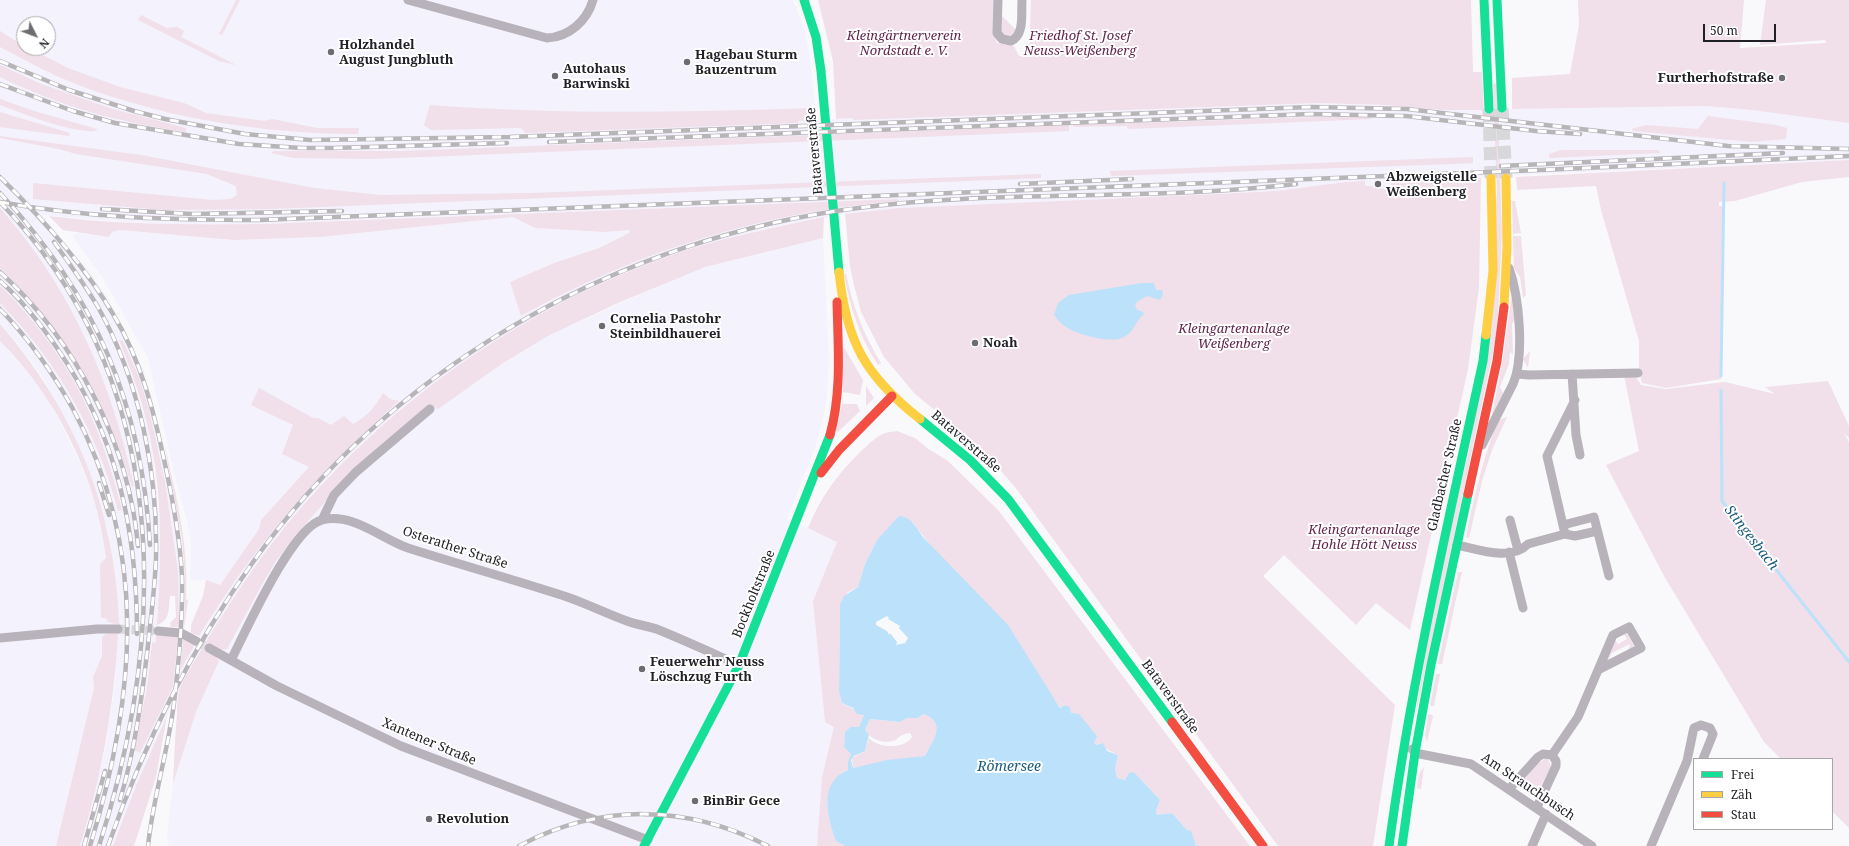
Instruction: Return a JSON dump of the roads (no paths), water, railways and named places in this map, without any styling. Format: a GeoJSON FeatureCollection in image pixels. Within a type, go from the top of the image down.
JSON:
{"type":"FeatureCollection","features":[{"type":"Feature","properties":{"kind":"street"},"geometry":{"type":"LineString","coordinates":[[408,0],[547,38],[566,33],[576,27],[586,15],[593,0]]}},
{"type":"Feature","properties":{"kind":"street","name":"Bataverstraße"},"geometry":{"type":"LineString","coordinates":[[804,0],[816,37],[821,71],[839,274],[847,324],[855,345],[873,375],[892,396],[969,459],[1008,499],[1263,846]]}},
{"type":"Feature","properties":{"kind":"street"},"geometry":{"type":"LineString","coordinates":[[998,0],[997,32],[1002,39],[1011,41],[1019,36],[1022,0]]}},
{"type":"Feature","properties":{"kind":"street"},"geometry":{"type":"LineString","coordinates":[[1484,0],[1489,109]]}},
{"type":"Feature","properties":{"kind":"street"},"geometry":{"type":"LineString","coordinates":[[1497,0],[1502,108]]}},
{"type":"Feature","properties":{"kind":"street","name":"Gladbacher Straße"},"geometry":{"type":"LineString","coordinates":[[1389,846],[1398,777],[1426,620],[1486,340],[1493,271],[1492,178]]}},
{"type":"Feature","properties":{"kind":"street","name":"Gladbacher Straße"},"geometry":{"type":"LineString","coordinates":[[1402,846],[1415,753],[1457,545],[1498,354],[1508,265],[1506,178]]}},
{"type":"Feature","properties":{"kind":"street","name":"Gladbacher Straße"},"geometry":{"type":"LineString","coordinates":[[1477,456],[1518,374],[1520,359],[1516,293],[1508,265]]}},
{"type":"Feature","properties":{"kind":"street","name":"Bockholtstraße"},"geometry":{"type":"LineString","coordinates":[[646,843],[738,665],[827,444],[834,420],[839,382],[837,309],[839,274]]}},
{"type":"Feature","properties":{"kind":"street"},"geometry":{"type":"LineString","coordinates":[[1518,374],[1638,372]]}},
{"type":"Feature","properties":{"kind":"street"},"geometry":{"type":"LineString","coordinates":[[1572,374],[1576,434],[1580,454]]}},
{"type":"Feature","properties":{"kind":"street","name":"Bockholtstraße"},"geometry":{"type":"LineString","coordinates":[[806,498],[820,473],[831,459],[892,396]]}},
{"type":"Feature","properties":{"kind":"street"},"geometry":{"type":"LineString","coordinates":[[1574,400],[1547,456],[1564,529],[1575,536],[1597,531]]}},
{"type":"Feature","properties":{"kind":"street"},"geometry":{"type":"LineString","coordinates":[[231,660],[281,565],[304,532],[322,520],[334,495],[345,483],[384,447],[430,409]]}},
{"type":"Feature","properties":{"kind":"street"},"geometry":{"type":"LineString","coordinates":[[1457,545],[1502,554],[1524,548],[1528,544],[1594,518],[1608,576]]}},
{"type":"Feature","properties":{"kind":"street","name":"Osterather Straße"},"geometry":{"type":"LineString","coordinates":[[322,520],[346,520],[406,547],[560,594],[628,622],[658,630],[738,665]]}},
{"type":"Feature","properties":{"kind":"street"},"geometry":{"type":"LineString","coordinates":[[1510,520],[1513,551],[1523,608]]}},
{"type":"Feature","properties":{"kind":"street"},"geometry":{"type":"LineString","coordinates":[[1552,755],[1578,717],[1612,635],[1629,627],[1641,648],[1598,670]]}},
{"type":"Feature","properties":{"kind":"street"},"geometry":{"type":"LineString","coordinates":[[0,638],[97,629],[118,629]]}},
{"type":"Feature","properties":{"kind":"street"},"geometry":{"type":"LineString","coordinates":[[158,631],[187,635],[196,641]]}},
{"type":"Feature","properties":{"kind":"street","name":"Xantener Straße"},"geometry":{"type":"LineString","coordinates":[[209,648],[276,686],[401,746],[646,843]]}},
{"type":"Feature","properties":{"kind":"street"},"geometry":{"type":"LineString","coordinates":[[1409,713],[1408,738],[1410,747],[1415,753]]}},
{"type":"Feature","properties":{"kind":"street"},"geometry":{"type":"LineString","coordinates":[[1651,846],[1691,762],[1694,728],[1701,725],[1710,728],[1713,734],[1703,758]]}},
{"type":"Feature","properties":{"kind":"street","name":"Am Strauchbusch"},"geometry":{"type":"LineString","coordinates":[[1415,753],[1471,764],[1592,846]]}},
{"type":"Feature","properties":{"kind":"street"},"geometry":{"type":"LineString","coordinates":[[1509,789],[1538,757],[1543,754],[1552,755]]}},
{"type":"Feature","properties":{"kind":"street"},"geometry":{"type":"LineString","coordinates":[[1537,808],[1556,766],[1556,762],[1552,755]]}},
{"type":"Feature","properties":{"kind":"street"},"geometry":{"type":"LineString","coordinates":[[1532,846],[1546,814]]}},
{"type":"Feature","properties":{"kind":"water"},"geometry":{"type":"Polygon","coordinates":[[[1142,283],[1154,283],[1156,290],[1162,290],[1163,295],[1160,300],[1147,296],[1137,302],[1135,305],[1137,310],[1143,312],[1144,314],[1127,335],[1119,339],[1112,340],[1096,338],[1073,331],[1060,322],[1054,315],[1058,303],[1069,295],[1142,283]]]}},
{"type":"Feature","properties":{"kind":"water","name":"Römersee"},"geometry":{"type":"Polygon","coordinates":[[[899,516],[907,518],[923,537],[1008,625],[1060,708],[1065,705],[1070,707],[1071,713],[1079,714],[1097,736],[1094,743],[1097,745],[1103,743],[1107,751],[1118,755],[1115,768],[1117,778],[1125,780],[1129,773],[1134,772],[1160,800],[1156,811],[1157,815],[1172,813],[1187,830],[1191,831],[1196,846],[845,846],[836,841],[828,811],[827,801],[829,791],[832,783],[848,770],[848,762],[851,754],[844,747],[845,732],[851,727],[859,727],[864,715],[857,714],[853,708],[842,703],[839,692],[840,604],[844,596],[858,587],[865,564],[877,540],[899,516]],[[887,616],[876,622],[876,625],[887,631],[889,635],[890,633],[897,642],[896,645],[905,643],[908,638],[899,628],[900,626],[888,619],[889,618],[887,616]],[[923,714],[918,718],[907,718],[900,722],[870,719],[865,730],[869,735],[865,751],[854,756],[851,760],[853,768],[887,760],[925,756],[936,733],[936,727],[935,722],[931,718],[923,714]]]}},
{"type":"Feature","properties":{"kind":"waterway","name":"Stingesbach"},"geometry":{"type":"LineString","coordinates":[[1721,376],[1724,183]]}},
{"type":"Feature","properties":{"kind":"waterway","name":"Stingesbach"},"geometry":{"type":"LineString","coordinates":[[1721,390],[1722,501],[1849,662]]}},
{"type":"Feature","properties":{"kind":"tunnel"},"geometry":{"type":"LineString","coordinates":[[1502,108],[1506,178]]}},
{"type":"Feature","properties":{"kind":"tunnel"},"geometry":{"type":"LineString","coordinates":[[1489,109],[1491,178]]}},
{"type":"Feature","properties":{"kind":"tunnel"},"geometry":{"type":"LineString","coordinates":[[118,629],[158,631]]}},
{"type":"Feature","properties":{"kind":"tunnel"},"geometry":{"type":"LineString","coordinates":[[196,641],[209,648]]}},
{"type":"Feature","properties":{"kind":"railway"},"geometry":{"type":"LineString","coordinates":[[0,61],[69,90],[134,111],[165,119],[245,134],[310,140],[509,137],[1311,107],[1407,109],[1728,146],[1849,149]]}},
{"type":"Feature","properties":{"kind":"railway"},"geometry":{"type":"LineString","coordinates":[[0,84],[73,111],[115,123],[239,144],[301,148],[333,148],[507,143]]}},
{"type":"Feature","properties":{"kind":"railway"},"geometry":{"type":"LineString","coordinates":[[549,142],[1311,114],[1406,116],[1536,131],[1580,134]]}},
{"type":"Feature","properties":{"kind":"railway"},"geometry":{"type":"LineString","coordinates":[[1501,166],[1783,153]]}},
{"type":"Feature","properties":{"kind":"railway"},"geometry":{"type":"LineString","coordinates":[[0,202],[65,212],[97,215],[161,219],[259,220],[1541,170],[1849,156]]}},
{"type":"Feature","properties":{"kind":"railway"},"geometry":{"type":"LineString","coordinates":[[0,177],[61,242],[89,277],[113,314],[123,332],[139,368],[161,445],[178,534],[182,576],[182,608],[174,703],[153,810],[148,846]]}},
{"type":"Feature","properties":{"kind":"railway"},"geometry":{"type":"LineString","coordinates":[[1020,184],[1132,179]]}},
{"type":"Feature","properties":{"kind":"railway"},"geometry":{"type":"LineString","coordinates":[[108,846],[137,772],[170,699],[209,629],[253,562],[308,494],[369,432],[436,376],[509,328],[586,288],[666,254],[750,229],[836,211],[893,204],[950,200],[1008,197],[1181,193],[1296,184]]}},
{"type":"Feature","properties":{"kind":"railway"},"geometry":{"type":"LineString","coordinates":[[0,193],[34,232],[63,272],[88,313],[108,355],[124,399],[137,445],[145,494],[150,545]]}},
{"type":"Feature","properties":{"kind":"railway"},"geometry":{"type":"LineString","coordinates":[[0,202],[56,272],[98,346],[125,425],[140,508],[144,592],[138,677],[122,762],[99,846]]}},
{"type":"Feature","properties":{"kind":"railway"},"geometry":{"type":"LineString","coordinates":[[102,209],[192,214],[342,211]]}},
{"type":"Feature","properties":{"kind":"railway"},"geometry":{"type":"LineString","coordinates":[[54,242],[98,307],[113,336],[125,366],[144,429],[154,493],[156,558],[152,612],[137,723],[130,762],[120,800]]}},
{"type":"Feature","properties":{"kind":"railway"},"geometry":{"type":"LineString","coordinates":[[0,272],[27,299],[52,330],[75,362],[94,397],[110,433],[123,470],[133,508],[138,546]]}},
{"type":"Feature","properties":{"kind":"railway"},"geometry":{"type":"LineString","coordinates":[[0,281],[31,313],[57,348],[78,381],[95,415],[109,449],[120,485],[128,521],[133,557],[137,634]]}},
{"type":"Feature","properties":{"kind":"railway"},"geometry":{"type":"LineString","coordinates":[[0,309],[21,332],[40,357],[73,409],[97,462],[114,516],[124,570],[127,625],[125,680],[117,735],[106,790],[90,846]]}},
{"type":"Feature","properties":{"kind":"railway"},"geometry":{"type":"LineString","coordinates":[[99,483],[109,515]]}},
{"type":"Feature","properties":{"kind":"railway"},"geometry":{"type":"LineString","coordinates":[[84,846],[105,771]]}},
{"type":"Feature","properties":{"kind":"railway"},"geometry":{"type":"LineString","coordinates":[[519,846],[550,832],[581,822],[612,816],[644,814],[675,816],[706,822],[737,832],[768,846]]}},
{"type":"Feature","properties":{"kind":"place","name":"Holzhandel August Jungbluth"},"geometry":{"type":"Point","coordinates":[331,52]}},
{"type":"Feature","properties":{"kind":"place","name":"Hagebau Sturm Bauzentrum"},"geometry":{"type":"Point","coordinates":[687,62]}},
{"type":"Feature","properties":{"kind":"place","name":"Autohaus Barwinski"},"geometry":{"type":"Point","coordinates":[555,76]}},
{"type":"Feature","properties":{"kind":"place","name":"Furtherhofstraße"},"geometry":{"type":"Point","coordinates":[1782,78]}},
{"type":"Feature","properties":{"kind":"place","name":"Abzweigstelle Weißenberg"},"geometry":{"type":"Point","coordinates":[1378,184]}},
{"type":"Feature","properties":{"kind":"place","name":"Cornelia Pastohr Steinbildhauerei"},"geometry":{"type":"Point","coordinates":[602,326]}},
{"type":"Feature","properties":{"kind":"place","name":"Noah"},"geometry":{"type":"Point","coordinates":[975,343]}},
{"type":"Feature","properties":{"kind":"place","name":"Feuerwehr Neuss Löschzug Furth"},"geometry":{"type":"Point","coordinates":[642,669]}},
{"type":"Feature","properties":{"kind":"place","name":"BinBir Gece"},"geometry":{"type":"Point","coordinates":[695,801]}},
{"type":"Feature","properties":{"kind":"place","name":"Revolution"},"geometry":{"type":"Point","coordinates":[429,819]}},
{"type":"Feature","properties":{"kind":"park label","name":"Kleingärtnerverein Nordstadt e. V."},"geometry":{"type":"Point","coordinates":[904,44]}},
{"type":"Feature","properties":{"kind":"park label","name":"Friedhof St. Josef Neuss-Weißenberg"},"geometry":{"type":"Point","coordinates":[1080,44]}},
{"type":"Feature","properties":{"kind":"park label","name":"Kleingartenanlage Weißenberg"},"geometry":{"type":"Point","coordinates":[1234,336]}},
{"type":"Feature","properties":{"kind":"park label","name":"Kleingartenanlage Hohle Hött Neuss"},"geometry":{"type":"Point","coordinates":[1364,538]}}]}
